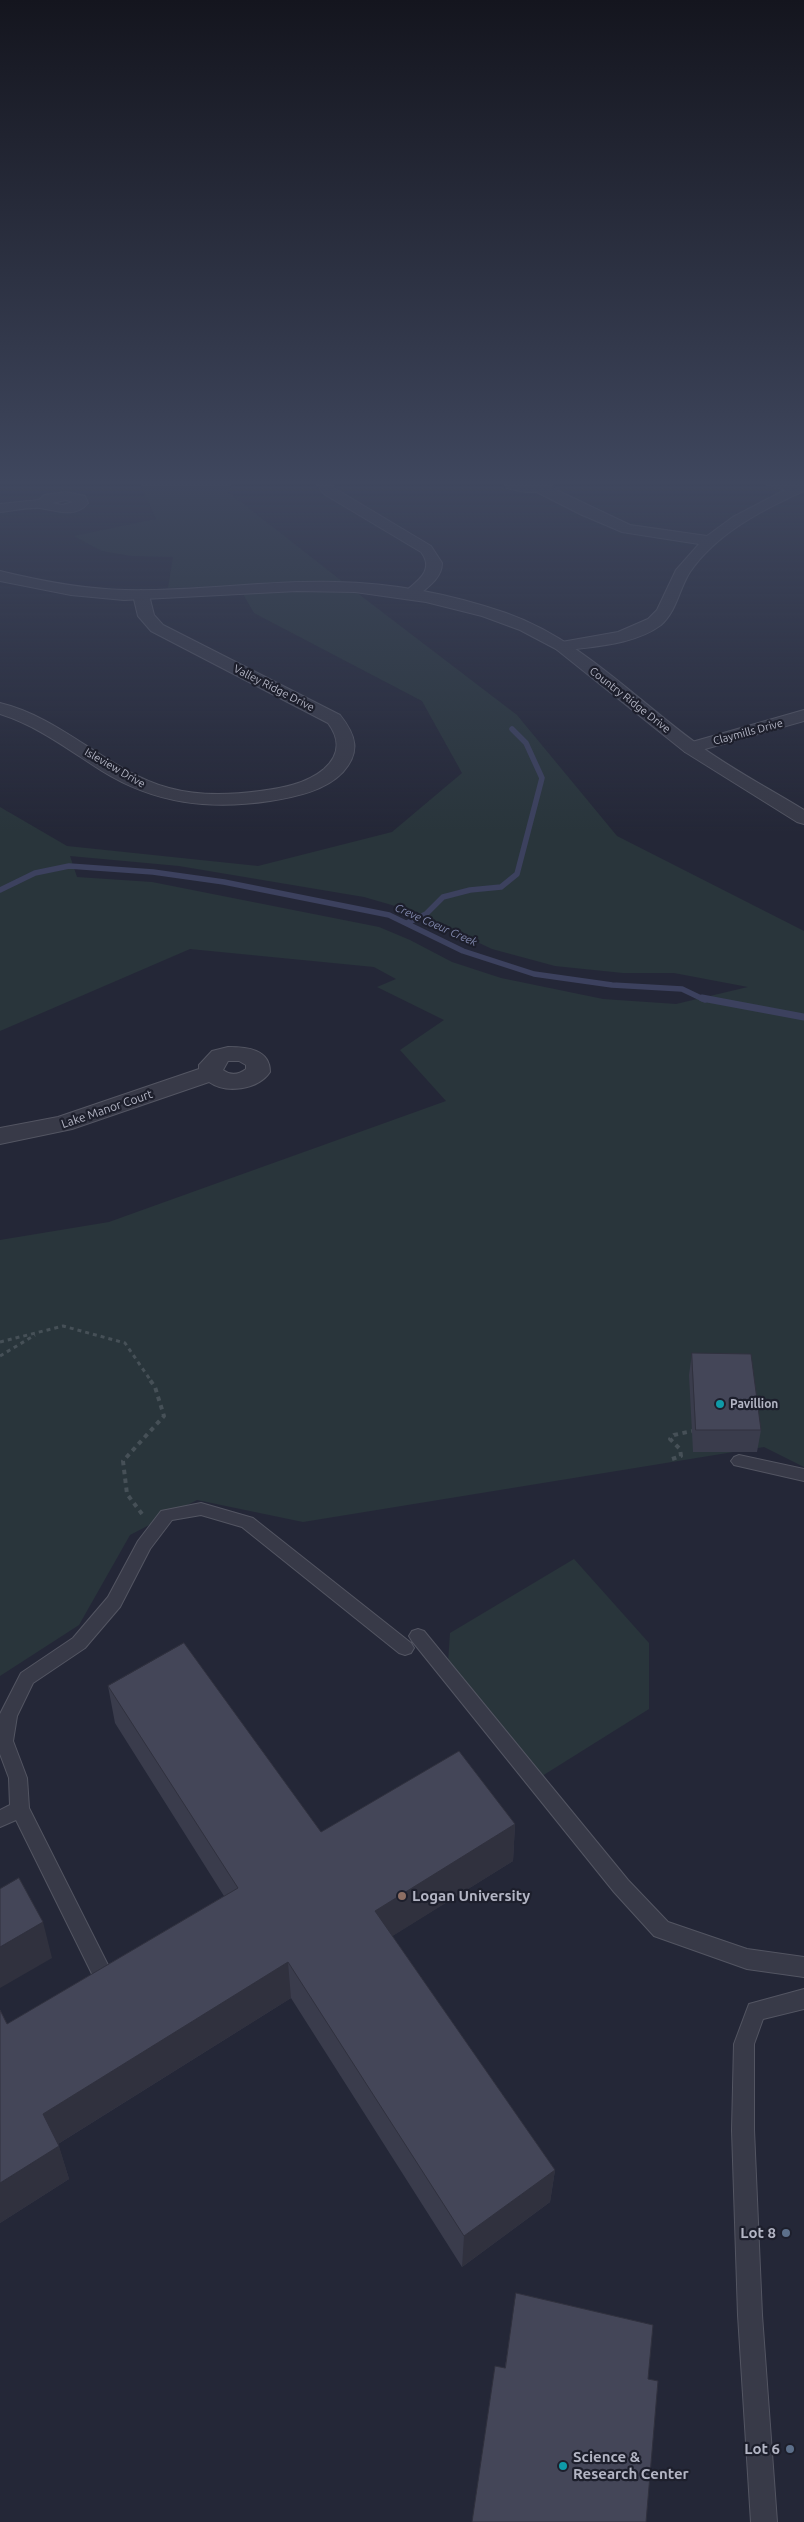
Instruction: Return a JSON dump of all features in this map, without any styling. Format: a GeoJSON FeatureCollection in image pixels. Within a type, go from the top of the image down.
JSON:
{"type":"FeatureCollection","features":[{"type":"Feature","properties":{"kind":"street","name":"Valley Ridge Drive"},"geometry":{"type":"LineString","coordinates":[[142,597],[146,616],[157,628],[334,720],[344,730],[349,745],[344,758],[335,770],[322,779],[298,789]]}},
{"type":"Feature","properties":{"kind":"street","name":"Country Ridge Drive"},"geometry":{"type":"LineString","coordinates":[[424,597],[481,610],[542,634],[562,646],[691,748],[804,818]]}},
{"type":"Feature","properties":{"kind":"street"},"geometry":{"type":"LineString","coordinates":[[562,646],[636,631],[660,618],[671,597]]}},
{"type":"Feature","properties":{"kind":"street","name":"Isleview Drive"},"geometry":{"type":"LineString","coordinates":[[0,708],[52,730],[147,787],[178,796],[251,798],[298,789]]}},
{"type":"Feature","properties":{"kind":"street","name":"Claymills Drive"},"geometry":{"type":"LineString","coordinates":[[691,748],[781,724],[804,715]]}},
{"type":"Feature","properties":{"kind":"street","name":"Lake Manor Court"},"geometry":{"type":"LineString","coordinates":[[0,1136],[63,1124],[212,1073]]}},
{"type":"Feature","properties":{"kind":"lane"},"geometry":{"type":"LineString","coordinates":[[739,1461],[804,1475]]}},
{"type":"Feature","properties":{"kind":"lane"},"geometry":{"type":"LineString","coordinates":[[106,1981],[20,1809],[18,1778],[4,1742],[8,1716],[27,1678],[79,1643],[114,1602],[144,1544],[167,1516],[201,1509],[247,1522],[412,1642],[621,1886],[661,1929],[748,1959],[804,1966]]}},
{"type":"Feature","properties":{"kind":"lane"},"geometry":{"type":"LineString","coordinates":[[0,1820],[20,1809]]}},
{"type":"Feature","properties":{"kind":"lane"},"geometry":{"type":"LineString","coordinates":[[764,2522],[750,2315],[744,2130],[744,2044],[756,2011],[804,1998]]}},
{"type":"Feature","properties":{"kind":"path"},"geometry":{"type":"LineString","coordinates":[[0,1342],[63,1326],[125,1343],[156,1387],[164,1416],[123,1461],[127,1494],[155,1530]]}},
{"type":"Feature","properties":{"kind":"path"},"geometry":{"type":"LineString","coordinates":[[0,1356],[40,1332]]}},
{"type":"Feature","properties":{"kind":"path"},"geometry":{"type":"LineString","coordinates":[[672,1459],[681,1456],[680,1449],[670,1439],[674,1435],[692,1431]]}},
{"type":"Feature","properties":{"kind":"shaded area"},"geometry":{"type":"Polygon","coordinates":[[[245,597],[362,597],[517,715],[617,836],[804,931],[804,1467],[764,1447],[303,1522],[197,1500],[130,1535],[79,1625],[0,1676],[0,1240],[109,1222],[446,1101],[400,1050],[444,1020],[377,987],[396,979],[374,967],[190,949],[0,1031],[0,807],[67,846],[258,866],[392,832],[462,773],[422,701],[254,613],[245,597]],[[70,856],[77,877],[152,882],[379,927],[410,940],[452,962],[501,978],[603,999],[676,1004],[748,987],[674,973],[623,973],[555,966],[492,949],[409,910],[364,897],[179,866],[70,856]]]}},
{"type":"Feature","properties":{"kind":"shaded area"},"geometry":{"type":"Polygon","coordinates":[[[574,1559],[649,1643],[649,1709],[542,1776],[448,1663],[450,1633],[574,1559]]]}},
{"type":"Feature","properties":{"kind":"building","name":"Pavillion"},"geometry":{"type":"Polygon","coordinates":[[[692,1353],[751,1354],[761,1430],[696,1430],[692,1353]]]}},
{"type":"Feature","properties":{"kind":"building"},"geometry":{"type":"Polygon","coordinates":[[[184,1643],[321,1832],[459,1751],[515,1824],[375,1911],[555,2170],[464,2236],[288,1962],[43,2114],[59,2146],[0,2183],[0,2010],[7,2024],[238,1888],[108,1686],[184,1643]]]}},
{"type":"Feature","properties":{"kind":"building"},"geometry":{"type":"Polygon","coordinates":[[[19,1878],[43,1922],[0,1947],[0,1889],[19,1878]]]}},
{"type":"Feature","properties":{"kind":"building","name":"Science & Research Center"},"geometry":{"type":"Polygon","coordinates":[[[516,2293],[653,2325],[648,2379],[658,2381],[646,2522],[472,2522],[495,2366],[505,2368],[516,2293]]]}},
{"type":"Feature","properties":{"kind":"waterway"},"geometry":{"type":"LineString","coordinates":[[407,923],[426,914],[443,897],[470,890],[501,887],[517,874],[542,778],[526,743],[512,729]]}},
{"type":"Feature","properties":{"kind":"waterway","name":"Creve Coeur Creek"},"geometry":{"type":"LineString","coordinates":[[0,890],[35,873],[69,866],[153,872],[224,882],[389,915],[463,951],[534,974],[612,985],[682,989],[705,1000]]}},
{"type":"Feature","properties":{"kind":"waterway","name":"Creve Coeur Creek"},"geometry":{"type":"LineString","coordinates":[[702,998],[804,1017]]}},
{"type":"Feature","properties":{"kind":"place","name":"Pavillion"},"geometry":{"type":"Point","coordinates":[720,1404]}},
{"type":"Feature","properties":{"kind":"place","name":"Logan University"},"geometry":{"type":"Point","coordinates":[402,1896]}},
{"type":"Feature","properties":{"kind":"place","name":"Lot 8"},"geometry":{"type":"Point","coordinates":[786,2233]}},
{"type":"Feature","properties":{"kind":"place","name":"Lot 6"},"geometry":{"type":"Point","coordinates":[790,2449]}},
{"type":"Feature","properties":{"kind":"place","name":"Science & Research Center"},"geometry":{"type":"Point","coordinates":[563,2466]}}]}
